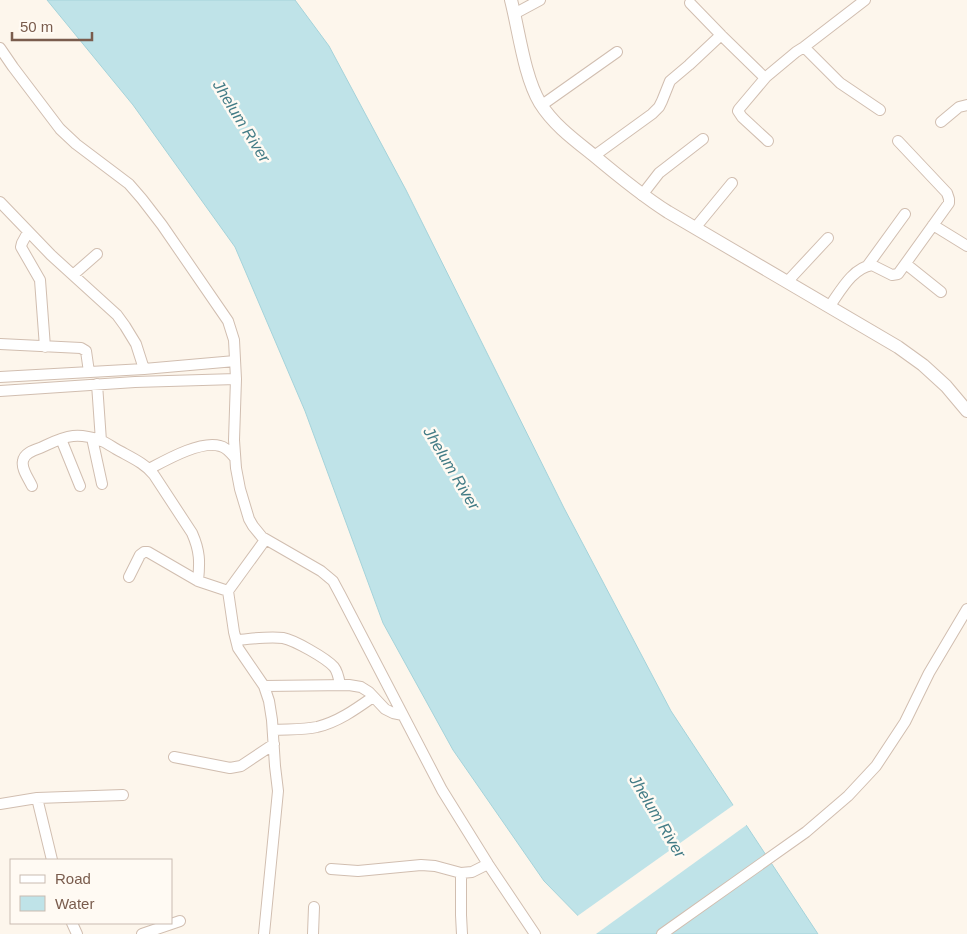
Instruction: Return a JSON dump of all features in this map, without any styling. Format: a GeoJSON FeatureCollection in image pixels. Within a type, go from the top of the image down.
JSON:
{"type":"FeatureCollection","features":[{"type":"Feature","properties":{"kind":"street"},"geometry":{"type":"LineString","coordinates":[[510,0],[532,85],[542,105],[555,123],[642,195],[668,212],[898,347],[923,365],[946,386],[967,411]]}},
{"type":"Feature","properties":{"kind":"street"},"geometry":{"type":"LineString","coordinates":[[514,14],[540,0]]}},
{"type":"Feature","properties":{"kind":"street"},"geometry":{"type":"LineString","coordinates":[[768,141],[742,117],[738,111],[739,109],[766,77],[858,2]]}},
{"type":"Feature","properties":{"kind":"street"},"geometry":{"type":"LineString","coordinates":[[690,3],[762,76],[766,77]]}},
{"type":"Feature","properties":{"kind":"street"},"geometry":{"type":"LineString","coordinates":[[594,156],[652,114],[659,107],[670,81],[721,35]]}},
{"type":"Feature","properties":{"kind":"street"},"geometry":{"type":"LineString","coordinates":[[804,47],[835,78],[880,110]]}},
{"type":"Feature","properties":{"kind":"street"},"geometry":{"type":"LineString","coordinates":[[0,48],[12,67],[60,129],[76,144],[129,184],[142,199],[228,321],[234,340],[236,370],[234,440],[236,468],[249,519],[257,532],[265,540],[321,571],[333,582],[442,790],[488,864],[535,934]]}},
{"type":"Feature","properties":{"kind":"street"},"geometry":{"type":"LineString","coordinates":[[542,105],[617,52]]}},
{"type":"Feature","properties":{"kind":"street"},"geometry":{"type":"LineString","coordinates":[[941,122],[959,107],[967,104]]}},
{"type":"Feature","properties":{"kind":"street"},"geometry":{"type":"LineString","coordinates":[[642,195],[659,173],[703,139]]}},
{"type":"Feature","properties":{"kind":"street"},"geometry":{"type":"LineString","coordinates":[[868,265],[872,264],[892,275],[901,272],[949,203],[947,193],[898,141]]}},
{"type":"Feature","properties":{"kind":"street"},"geometry":{"type":"LineString","coordinates":[[695,228],[732,183]]}},
{"type":"Feature","properties":{"kind":"street"},"geometry":{"type":"LineString","coordinates":[[0,202],[28,232],[117,315],[136,344],[144,369]]}},
{"type":"Feature","properties":{"kind":"street"},"geometry":{"type":"LineString","coordinates":[[830,307],[849,280],[868,265],[905,214]]}},
{"type":"Feature","properties":{"kind":"street"},"geometry":{"type":"LineString","coordinates":[[933,225],[967,246]]}},
{"type":"Feature","properties":{"kind":"street"},"geometry":{"type":"LineString","coordinates":[[28,232],[21,247],[40,280],[45,347]]}},
{"type":"Feature","properties":{"kind":"street"},"geometry":{"type":"LineString","coordinates":[[787,282],[828,238]]}},
{"type":"Feature","properties":{"kind":"street"},"geometry":{"type":"LineString","coordinates":[[73,275],[98,254]]}},
{"type":"Feature","properties":{"kind":"street"},"geometry":{"type":"LineString","coordinates":[[906,264],[941,292]]}},
{"type":"Feature","properties":{"kind":"street"},"geometry":{"type":"LineString","coordinates":[[0,344],[84,349],[86,351],[89,372]]}},
{"type":"Feature","properties":{"kind":"street"},"geometry":{"type":"LineString","coordinates":[[0,391],[22,382],[89,372],[144,369],[236,370]]}},
{"type":"Feature","properties":{"kind":"street"},"geometry":{"type":"LineString","coordinates":[[0,377],[22,382],[97,384],[135,382],[236,370]]}},
{"type":"Feature","properties":{"kind":"street"},"geometry":{"type":"LineString","coordinates":[[97,384],[97,439],[102,484]]}},
{"type":"Feature","properties":{"kind":"street"},"geometry":{"type":"LineString","coordinates":[[32,486],[24,469],[23,460],[29,453],[61,439],[77,436],[97,439],[142,464],[150,469],[197,543],[200,555],[198,581]]}},
{"type":"Feature","properties":{"kind":"street"},"geometry":{"type":"LineString","coordinates":[[61,439],[80,486]]}},
{"type":"Feature","properties":{"kind":"street"},"geometry":{"type":"LineString","coordinates":[[150,469],[176,455],[208,445],[221,446],[235,458]]}},
{"type":"Feature","properties":{"kind":"street"},"geometry":{"type":"LineString","coordinates":[[264,934],[278,791],[274,766],[273,730],[269,701],[264,686],[255,670],[238,648],[228,591],[265,540]]}},
{"type":"Feature","properties":{"kind":"street"},"geometry":{"type":"LineString","coordinates":[[129,577],[140,555],[148,552],[198,581],[228,591]]}},
{"type":"Feature","properties":{"kind":"street"},"geometry":{"type":"LineString","coordinates":[[662,934],[806,832],[848,796],[876,766],[905,722],[929,673],[967,609]]}},
{"type":"Feature","properties":{"kind":"street"},"geometry":{"type":"LineString","coordinates":[[236,640],[283,638],[296,642],[333,666],[339,676],[340,685]]}},
{"type":"Feature","properties":{"kind":"street"},"geometry":{"type":"LineString","coordinates":[[264,686],[349,685],[360,687],[369,692],[386,709],[403,714]]}},
{"type":"Feature","properties":{"kind":"street"},"geometry":{"type":"LineString","coordinates":[[273,730],[317,727],[338,720],[373,697]]}},
{"type":"Feature","properties":{"kind":"street"},"geometry":{"type":"LineString","coordinates":[[174,757],[230,768],[241,766],[274,744]]}},
{"type":"Feature","properties":{"kind":"street"},"geometry":{"type":"LineString","coordinates":[[0,804],[37,798],[123,795]]}},
{"type":"Feature","properties":{"kind":"street"},"geometry":{"type":"LineString","coordinates":[[37,798],[52,859]]}},
{"type":"Feature","properties":{"kind":"street"},"geometry":{"type":"LineString","coordinates":[[331,869],[366,870],[420,865],[435,866],[461,873],[472,872],[488,864]]}},
{"type":"Feature","properties":{"kind":"street"},"geometry":{"type":"LineString","coordinates":[[461,873],[462,934]]}},
{"type":"Feature","properties":{"kind":"street"},"geometry":{"type":"LineString","coordinates":[[313,934],[314,907]]}},
{"type":"Feature","properties":{"kind":"street"},"geometry":{"type":"LineString","coordinates":[[142,934],[180,922]]}},
{"type":"Feature","properties":{"kind":"water","name":"Jhelum River"},"geometry":{"type":"Polygon","coordinates":[[[47,0],[295,0],[329,46],[406,190],[564,508],[671,711],[818,934],[596,934],[544,881],[453,750],[383,623],[305,411],[235,247],[133,105],[47,0]]]}},
{"type":"Feature","properties":{"kind":"pier"},"geometry":{"type":"Polygon","coordinates":[[[735,804],[748,824],[596,934],[592,934],[576,917],[735,804]]]}}]}
